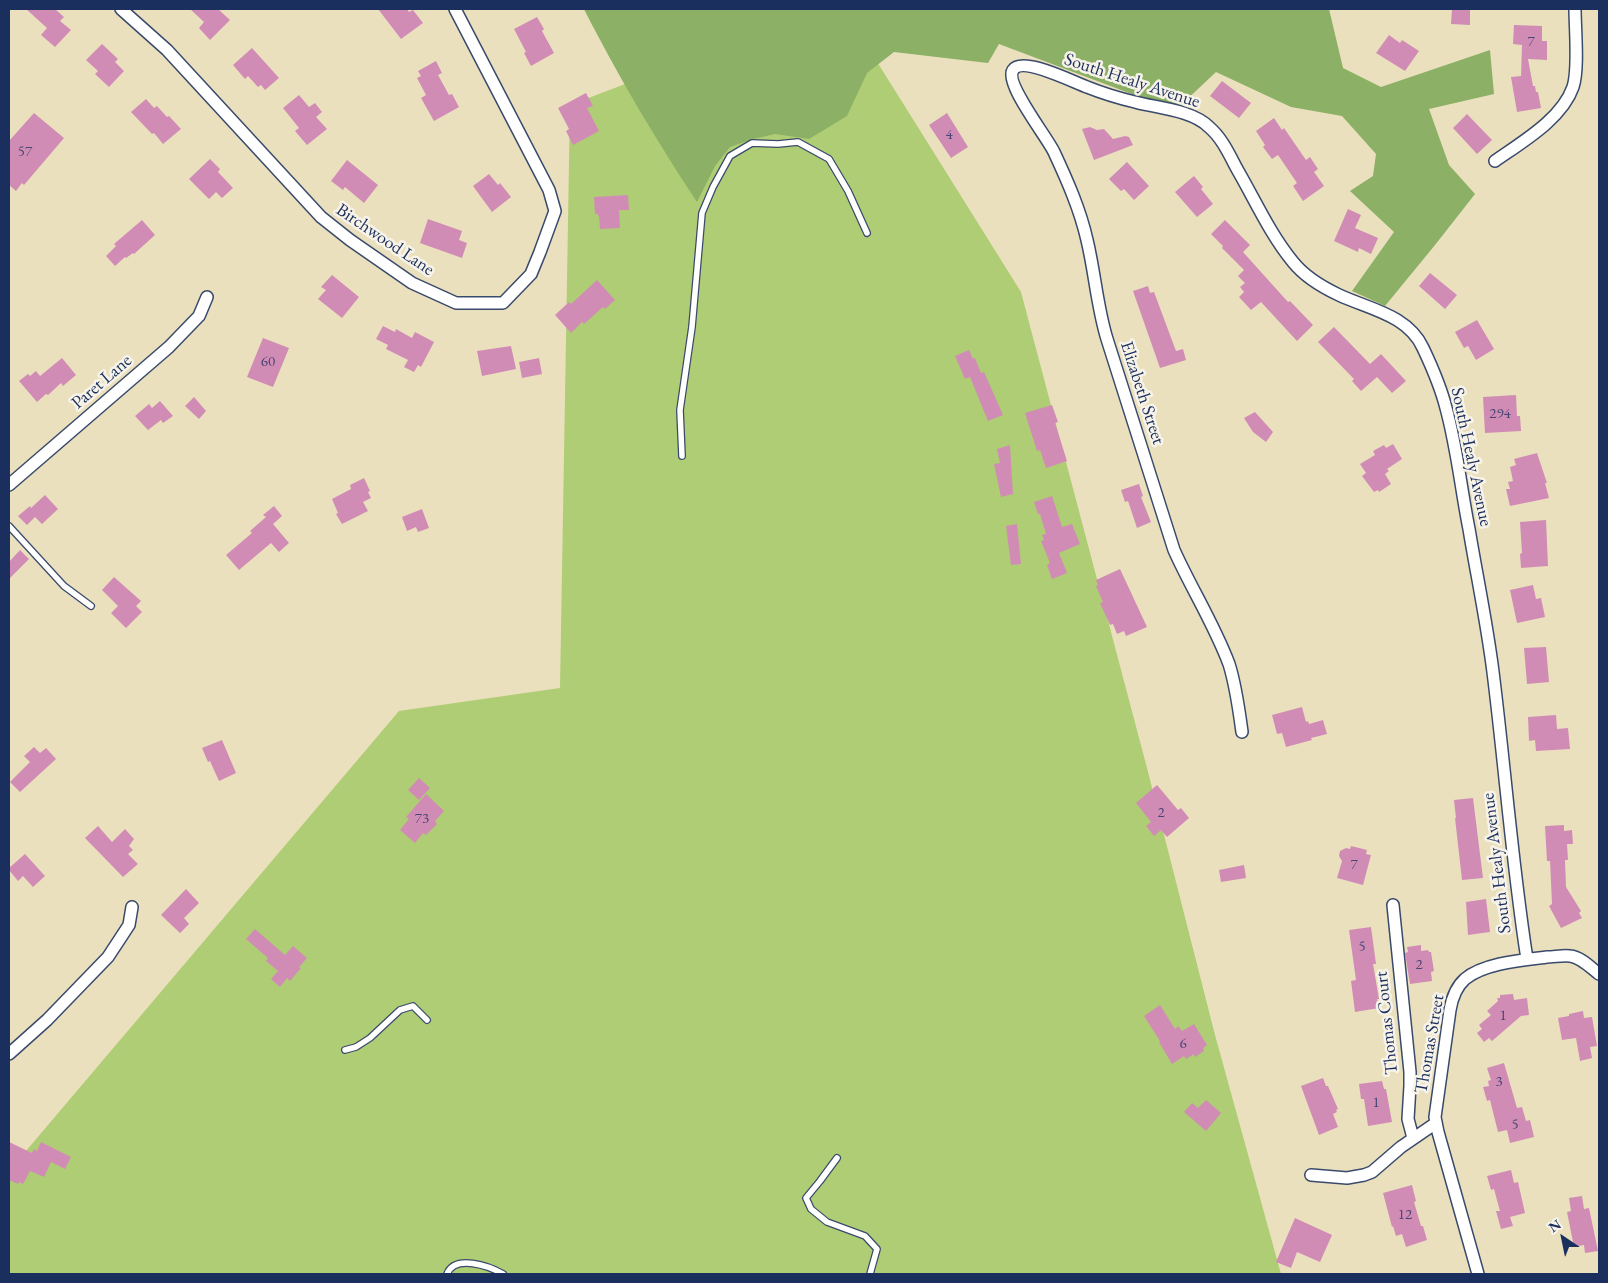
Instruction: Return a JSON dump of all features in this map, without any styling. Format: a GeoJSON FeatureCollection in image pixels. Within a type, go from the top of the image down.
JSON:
{"type":"FeatureCollection","features":[{"type":"Feature","properties":{"kind":"street","name":"Birchwood Lane"},"geometry":{"type":"LineString","coordinates":[[121,9],[167,50],[321,217],[350,240],[412,282],[456,303],[503,303],[531,274],[555,211],[550,190],[455,9]]}},
{"type":"Feature","properties":{"kind":"street"},"geometry":{"type":"LineString","coordinates":[[1495,161],[1549,122],[1567,99],[1573,86],[1575,69],[1575,9]]}},
{"type":"Feature","properties":{"kind":"street","name":"South Healy Avenue"},"geometry":{"type":"LineString","coordinates":[[1015,68],[1020,65],[1034,67],[1108,95],[1190,115],[1208,125],[1225,148],[1277,239],[1304,273],[1340,296],[1402,323],[1419,340],[1441,392],[1447,412],[1484,615],[1493,670],[1527,959]]}},
{"type":"Feature","properties":{"kind":"street","name":"Elizabeth Street"},"geometry":{"type":"LineString","coordinates":[[1015,68],[1011,77],[1012,83],[1047,139],[1082,218],[1098,304],[1107,339],[1174,550],[1211,623],[1229,666],[1235,686],[1242,732]]}},
{"type":"Feature","properties":{"kind":"street","name":"Paret Lane"},"geometry":{"type":"LineString","coordinates":[[9,485],[169,347],[199,316],[207,297]]}},
{"type":"Feature","properties":{"kind":"street","name":"Thomas Court"},"geometry":{"type":"LineString","coordinates":[[1392,905],[1410,1072],[1408,1119],[1413,1138]]}},
{"type":"Feature","properties":{"kind":"street"},"geometry":{"type":"LineString","coordinates":[[9,1054],[47,1020],[108,957],[129,925],[132,907]]}},
{"type":"Feature","properties":{"kind":"street"},"geometry":{"type":"LineString","coordinates":[[1527,959],[1571,956],[1599,974]]}},
{"type":"Feature","properties":{"kind":"street","name":"Thomas Street"},"geometry":{"type":"LineString","coordinates":[[1478,1274],[1436,1123],[1436,1108],[1450,1010],[1455,993],[1472,974],[1500,964],[1527,959]]}},
{"type":"Feature","properties":{"kind":"street"},"geometry":{"type":"LineString","coordinates":[[1311,1175],[1347,1178],[1364,1175],[1378,1167],[1413,1138],[1436,1123]]}},
{"type":"Feature","properties":{"kind":"lane"},"geometry":{"type":"LineString","coordinates":[[682,456],[680,410],[692,327],[702,213],[713,186],[730,156],[752,143],[778,144],[798,142],[829,159],[848,191],[868,233]]}},
{"type":"Feature","properties":{"kind":"lane"},"geometry":{"type":"LineString","coordinates":[[9,526],[64,586],[91,606]]}},
{"type":"Feature","properties":{"kind":"lane"},"geometry":{"type":"LineString","coordinates":[[345,1050],[356,1047],[370,1038],[400,1010],[413,1006],[427,1020]]}},
{"type":"Feature","properties":{"kind":"lane"},"geometry":{"type":"LineString","coordinates":[[837,1158],[806,1198],[811,1209],[827,1222],[865,1236],[877,1249],[870,1274]]}},
{"type":"Feature","properties":{"kind":"lane"},"geometry":{"type":"LineString","coordinates":[[447,1274],[451,1267],[462,1264],[485,1265],[503,1274]]}},
{"type":"Feature","properties":{"kind":"green space"},"geometry":{"type":"Polygon","coordinates":[[[584,9],[844,9],[1021,292],[1147,768],[1215,1035],[1281,1274],[9,1274],[9,1171],[399,711],[560,688],[570,105],[804,16],[593,27],[584,9]]]}},
{"type":"Feature","properties":{"kind":"green space"},"geometry":{"type":"Polygon","coordinates":[[[584,9],[1329,9],[1343,68],[1381,87],[1490,50],[1494,94],[1429,109],[1449,165],[1475,194],[1385,306],[1352,291],[1394,232],[1350,191],[1373,176],[1376,154],[1342,116],[1291,107],[1216,72],[1181,105],[1145,99],[999,44],[988,63],[894,52],[867,73],[847,116],[809,139],[775,134],[730,147],[715,166],[697,202],[638,107],[584,9]]]}},
{"type":"Feature","properties":{"kind":"building"},"geometry":{"type":"Polygon","coordinates":[[[26,9],[55,9],[64,17],[60,21],[71,30],[55,47],[41,35],[47,28],[26,9]]]}},
{"type":"Feature","properties":{"kind":"building"},"geometry":{"type":"Polygon","coordinates":[[[190,9],[218,9],[230,20],[210,40],[199,28],[204,22],[190,9]]]}},
{"type":"Feature","properties":{"kind":"building"},"geometry":{"type":"Polygon","coordinates":[[[378,9],[407,9],[409,12],[413,10],[423,23],[401,39],[378,9]]]}},
{"type":"Feature","properties":{"kind":"building"},"geometry":{"type":"Polygon","coordinates":[[[1452,9],[1470,9],[1470,25],[1451,24],[1452,9]]]}},
{"type":"Feature","properties":{"kind":"building"},"geometry":{"type":"Polygon","coordinates":[[[537,17],[554,53],[531,66],[514,29],[537,17]]]}},
{"type":"Feature","properties":{"kind":"building"},"geometry":{"type":"Polygon","coordinates":[[[1514,25],[1542,26],[1542,41],[1547,41],[1547,60],[1528,59],[1533,86],[1535,86],[1536,92],[1538,92],[1541,108],[1517,112],[1511,77],[1521,76],[1522,45],[1513,44],[1514,25]]]}},
{"type":"Feature","properties":{"kind":"building"},"geometry":{"type":"Polygon","coordinates":[[[1389,35],[1400,43],[1402,40],[1419,51],[1405,71],[1376,53],[1389,35]]]}},
{"type":"Feature","properties":{"kind":"building"},"geometry":{"type":"Polygon","coordinates":[[[102,44],[118,59],[115,62],[124,71],[109,87],[95,74],[98,71],[86,60],[102,44]]]}},
{"type":"Feature","properties":{"kind":"building"},"geometry":{"type":"Polygon","coordinates":[[[252,48],[279,78],[265,90],[261,85],[258,87],[248,76],[245,79],[233,65],[252,48]]]}},
{"type":"Feature","properties":{"kind":"building"},"geometry":{"type":"Polygon","coordinates":[[[436,61],[442,73],[438,75],[449,95],[452,94],[459,107],[434,121],[421,98],[426,95],[417,78],[421,76],[418,71],[436,61]]]}},
{"type":"Feature","properties":{"kind":"building"},"geometry":{"type":"Polygon","coordinates":[[[1222,81],[1251,103],[1239,118],[1210,96],[1222,81]]]}},
{"type":"Feature","properties":{"kind":"building"},"geometry":{"type":"Polygon","coordinates":[[[586,93],[593,106],[587,108],[599,131],[573,145],[566,131],[569,129],[558,108],[586,93]]]}},
{"type":"Feature","properties":{"kind":"building"},"geometry":{"type":"Polygon","coordinates":[[[299,95],[309,107],[315,103],[322,112],[316,117],[327,129],[307,145],[295,131],[299,128],[283,108],[299,95]]]}},
{"type":"Feature","properties":{"kind":"building"},"geometry":{"type":"Polygon","coordinates":[[[146,99],[154,108],[157,106],[167,117],[169,116],[181,129],[163,144],[131,112],[146,99]]]}},
{"type":"Feature","properties":{"kind":"building"},"geometry":{"type":"Polygon","coordinates":[[[34,113],[64,138],[24,185],[22,183],[16,191],[9,185],[9,141],[34,113]]]}},
{"type":"Feature","properties":{"kind":"building"},"geometry":{"type":"Polygon","coordinates":[[[947,113],[968,147],[951,158],[929,125],[947,113]]]}},
{"type":"Feature","properties":{"kind":"building"},"geometry":{"type":"Polygon","coordinates":[[[1467,114],[1492,140],[1477,154],[1453,128],[1467,114]]]}},
{"type":"Feature","properties":{"kind":"building"},"geometry":{"type":"Polygon","coordinates":[[[1274,118],[1282,130],[1284,128],[1306,160],[1310,157],[1318,169],[1314,172],[1324,186],[1303,201],[1293,186],[1297,183],[1278,155],[1272,159],[1263,147],[1265,145],[1256,131],[1274,118]]]}},
{"type":"Feature","properties":{"kind":"building"},"geometry":{"type":"Polygon","coordinates":[[[1090,127],[1097,130],[1104,129],[1113,139],[1129,137],[1133,145],[1094,160],[1082,129],[1090,127]]]}},
{"type":"Feature","properties":{"kind":"building"},"geometry":{"type":"Polygon","coordinates":[[[210,159],[220,169],[218,172],[233,188],[222,198],[216,192],[209,199],[189,179],[210,159]]]}},
{"type":"Feature","properties":{"kind":"building"},"geometry":{"type":"Polygon","coordinates":[[[347,160],[378,185],[364,203],[345,187],[343,190],[331,181],[347,160]]]}},
{"type":"Feature","properties":{"kind":"building"},"geometry":{"type":"Polygon","coordinates":[[[1127,162],[1149,186],[1134,200],[1124,189],[1121,191],[1109,179],[1127,162]]]}},
{"type":"Feature","properties":{"kind":"building"},"geometry":{"type":"Polygon","coordinates":[[[489,174],[498,185],[500,183],[511,197],[492,212],[473,186],[489,174]]]}},
{"type":"Feature","properties":{"kind":"building"},"geometry":{"type":"Polygon","coordinates":[[[1194,176],[1203,187],[1201,189],[1213,204],[1197,217],[1175,192],[1194,176]]]}},
{"type":"Feature","properties":{"kind":"building"},"geometry":{"type":"Polygon","coordinates":[[[628,195],[629,210],[619,210],[620,228],[600,229],[599,216],[595,214],[594,197],[628,195]]]}},
{"type":"Feature","properties":{"kind":"building"},"geometry":{"type":"Polygon","coordinates":[[[1348,209],[1361,215],[1355,228],[1378,238],[1371,254],[1359,248],[1358,252],[1334,241],[1348,209]]]}},
{"type":"Feature","properties":{"kind":"building"},"geometry":{"type":"Polygon","coordinates":[[[428,219],[462,231],[459,240],[467,243],[462,258],[420,243],[428,219]]]}},
{"type":"Feature","properties":{"kind":"building"},"geometry":{"type":"Polygon","coordinates":[[[142,220],[155,235],[134,254],[125,257],[115,266],[106,256],[116,246],[114,244],[142,220]]]}},
{"type":"Feature","properties":{"kind":"building"},"geometry":{"type":"Polygon","coordinates":[[[1225,220],[1250,245],[1243,252],[1288,302],[1290,301],[1313,325],[1297,341],[1261,302],[1251,310],[1239,297],[1244,292],[1240,287],[1245,283],[1238,276],[1244,270],[1211,234],[1225,220]]]}},
{"type":"Feature","properties":{"kind":"building"},"geometry":{"type":"Polygon","coordinates":[[[1430,273],[1457,295],[1445,309],[1419,286],[1430,273]]]}},
{"type":"Feature","properties":{"kind":"building"},"geometry":{"type":"Polygon","coordinates":[[[332,275],[359,297],[342,318],[318,299],[326,290],[321,287],[332,275]]]}},
{"type":"Feature","properties":{"kind":"building"},"geometry":{"type":"Polygon","coordinates":[[[597,280],[615,300],[605,309],[603,307],[584,324],[582,322],[571,333],[555,315],[569,302],[571,304],[597,280]]]}},
{"type":"Feature","properties":{"kind":"building"},"geometry":{"type":"Polygon","coordinates":[[[1148,286],[1150,293],[1154,292],[1176,351],[1183,349],[1186,360],[1160,368],[1133,291],[1148,286]]]}},
{"type":"Feature","properties":{"kind":"building"},"geometry":{"type":"Polygon","coordinates":[[[1477,320],[1494,349],[1476,360],[1468,346],[1464,348],[1455,332],[1477,320]]]}},
{"type":"Feature","properties":{"kind":"building"},"geometry":{"type":"Polygon","coordinates":[[[383,326],[395,332],[396,329],[412,338],[415,332],[434,342],[421,367],[418,365],[414,372],[404,367],[408,360],[386,349],[388,345],[376,339],[383,326]]]}},
{"type":"Feature","properties":{"kind":"building"},"geometry":{"type":"Polygon","coordinates":[[[1334,327],[1370,364],[1381,354],[1406,381],[1392,393],[1377,377],[1361,391],[1352,381],[1354,379],[1318,342],[1334,327]]]}},
{"type":"Feature","properties":{"kind":"building"},"geometry":{"type":"Polygon","coordinates":[[[263,338],[289,348],[273,387],[247,377],[263,338]]]}},
{"type":"Feature","properties":{"kind":"building"},"geometry":{"type":"Polygon","coordinates":[[[511,346],[516,369],[482,376],[477,351],[511,346]]]}},
{"type":"Feature","properties":{"kind":"building"},"geometry":{"type":"Polygon","coordinates":[[[969,350],[973,359],[975,358],[981,373],[984,372],[1003,415],[988,421],[970,377],[965,379],[955,356],[969,350]]]}},
{"type":"Feature","properties":{"kind":"building"},"geometry":{"type":"Polygon","coordinates":[[[62,358],[76,375],[63,386],[61,383],[37,402],[19,381],[36,371],[40,376],[62,358]]]}},
{"type":"Feature","properties":{"kind":"building"},"geometry":{"type":"Polygon","coordinates":[[[539,358],[542,374],[522,378],[519,362],[539,358]]]}},
{"type":"Feature","properties":{"kind":"building"},"geometry":{"type":"Polygon","coordinates":[[[1516,395],[1517,416],[1520,416],[1521,431],[1485,433],[1483,397],[1516,395]]]}},
{"type":"Feature","properties":{"kind":"building"},"geometry":{"type":"Polygon","coordinates":[[[194,397],[206,411],[199,419],[185,406],[194,397]]]}},
{"type":"Feature","properties":{"kind":"building"},"geometry":{"type":"Polygon","coordinates":[[[160,401],[173,416],[163,423],[161,420],[148,430],[135,416],[149,404],[152,408],[160,401]]]}},
{"type":"Feature","properties":{"kind":"building"},"geometry":{"type":"Polygon","coordinates":[[[1052,405],[1058,422],[1055,423],[1067,461],[1046,468],[1040,450],[1037,451],[1025,413],[1052,405]]]}},
{"type":"Feature","properties":{"kind":"building"},"geometry":{"type":"Polygon","coordinates":[[[1255,412],[1273,432],[1266,442],[1253,432],[1244,418],[1255,412]]]}},
{"type":"Feature","properties":{"kind":"building"},"geometry":{"type":"Polygon","coordinates":[[[1393,444],[1402,459],[1387,469],[1389,471],[1385,474],[1391,484],[1379,492],[1378,490],[1374,492],[1362,476],[1366,473],[1360,464],[1375,455],[1373,451],[1384,445],[1386,448],[1393,444]]]}},
{"type":"Feature","properties":{"kind":"building"},"geometry":{"type":"Polygon","coordinates":[[[1010,445],[1013,494],[1001,497],[994,464],[1000,463],[997,449],[1010,445]]]}},
{"type":"Feature","properties":{"kind":"building"},"geometry":{"type":"Polygon","coordinates":[[[1537,453],[1547,483],[1545,483],[1549,498],[1510,506],[1506,489],[1510,489],[1508,482],[1513,481],[1510,467],[1516,465],[1514,459],[1537,453]]]}},
{"type":"Feature","properties":{"kind":"building"},"geometry":{"type":"Polygon","coordinates":[[[364,478],[371,498],[363,502],[368,511],[342,524],[336,514],[338,513],[332,499],[351,489],[350,485],[364,478]]]}},
{"type":"Feature","properties":{"kind":"building"},"geometry":{"type":"Polygon","coordinates":[[[1139,484],[1143,496],[1141,497],[1151,522],[1137,528],[1128,501],[1125,502],[1121,490],[1139,484]]]}},
{"type":"Feature","properties":{"kind":"building"},"geometry":{"type":"Polygon","coordinates":[[[45,495],[58,509],[42,524],[35,517],[27,525],[18,516],[30,506],[31,508],[45,495]]]}},
{"type":"Feature","properties":{"kind":"building"},"geometry":{"type":"Polygon","coordinates":[[[1052,496],[1062,527],[1072,524],[1080,544],[1059,553],[1067,573],[1052,579],[1047,565],[1050,563],[1041,541],[1044,540],[1042,535],[1046,534],[1034,502],[1052,496]]]}},
{"type":"Feature","properties":{"kind":"building"},"geometry":{"type":"Polygon","coordinates":[[[274,506],[282,516],[273,524],[289,543],[279,552],[271,543],[239,570],[226,555],[252,533],[250,531],[266,517],[263,515],[274,506]]]}},
{"type":"Feature","properties":{"kind":"building"},"geometry":{"type":"Polygon","coordinates":[[[422,509],[429,528],[418,532],[416,527],[407,531],[402,517],[422,509]]]}},
{"type":"Feature","properties":{"kind":"building"},"geometry":{"type":"Polygon","coordinates":[[[1546,520],[1548,566],[1521,568],[1520,522],[1546,520]]]}},
{"type":"Feature","properties":{"kind":"building"},"geometry":{"type":"Polygon","coordinates":[[[1017,524],[1021,564],[1011,565],[1006,526],[1017,524]]]}},
{"type":"Feature","properties":{"kind":"building"},"geometry":{"type":"Polygon","coordinates":[[[20,550],[29,559],[9,579],[9,562],[20,550]]]}},
{"type":"Feature","properties":{"kind":"building"},"geometry":{"type":"Polygon","coordinates":[[[1120,569],[1147,627],[1126,636],[1124,631],[1117,634],[1113,624],[1110,625],[1100,603],[1103,602],[1096,586],[1098,585],[1096,580],[1120,569]]]}},
{"type":"Feature","properties":{"kind":"building"},"geometry":{"type":"Polygon","coordinates":[[[114,577],[141,601],[136,606],[142,612],[126,628],[111,613],[118,606],[102,590],[114,577]]]}},
{"type":"Feature","properties":{"kind":"building"},"geometry":{"type":"Polygon","coordinates":[[[1533,585],[1536,599],[1541,598],[1545,617],[1517,623],[1510,590],[1533,585]]]}},
{"type":"Feature","properties":{"kind":"building"},"geometry":{"type":"Polygon","coordinates":[[[1546,647],[1549,682],[1527,684],[1524,648],[1546,647]]]}},
{"type":"Feature","properties":{"kind":"building"},"geometry":{"type":"Polygon","coordinates":[[[1302,707],[1306,722],[1308,721],[1309,724],[1323,720],[1327,734],[1286,747],[1282,733],[1277,734],[1272,715],[1302,707]]]}},
{"type":"Feature","properties":{"kind":"building"},"geometry":{"type":"Polygon","coordinates":[[[1556,715],[1557,729],[1568,728],[1570,749],[1536,751],[1535,740],[1529,741],[1528,717],[1556,715]]]}},
{"type":"Feature","properties":{"kind":"building"},"geometry":{"type":"Polygon","coordinates":[[[222,740],[236,773],[219,781],[202,748],[222,740]]]}},
{"type":"Feature","properties":{"kind":"building"},"geometry":{"type":"Polygon","coordinates":[[[34,747],[40,753],[46,748],[56,759],[20,792],[10,782],[30,762],[24,756],[34,747]]]}},
{"type":"Feature","properties":{"kind":"building"},"geometry":{"type":"Polygon","coordinates":[[[419,778],[430,788],[419,800],[408,790],[419,778]]]}},
{"type":"Feature","properties":{"kind":"building"},"geometry":{"type":"Polygon","coordinates":[[[1157,785],[1178,810],[1181,808],[1189,818],[1167,837],[1161,830],[1154,836],[1146,826],[1151,822],[1136,803],[1157,785]]]}},
{"type":"Feature","properties":{"kind":"building"},"geometry":{"type":"Polygon","coordinates":[[[426,794],[444,811],[435,821],[437,824],[426,835],[423,833],[415,843],[400,830],[409,819],[406,817],[426,794]]]}},
{"type":"Feature","properties":{"kind":"building"},"geometry":{"type":"Polygon","coordinates":[[[1473,798],[1483,878],[1462,880],[1454,800],[1473,798]]]}},
{"type":"Feature","properties":{"kind":"building"},"geometry":{"type":"Polygon","coordinates":[[[1564,825],[1564,831],[1572,830],[1573,844],[1567,844],[1568,860],[1565,860],[1566,887],[1581,911],[1579,913],[1582,918],[1561,928],[1549,906],[1552,904],[1550,861],[1547,861],[1545,826],[1564,825]]]}},
{"type":"Feature","properties":{"kind":"building"},"geometry":{"type":"Polygon","coordinates":[[[98,826],[112,842],[125,829],[134,839],[129,846],[133,850],[128,854],[138,864],[123,877],[85,838],[98,826]]]}},
{"type":"Feature","properties":{"kind":"building"},"geometry":{"type":"Polygon","coordinates":[[[1351,846],[1367,850],[1366,854],[1371,855],[1363,885],[1337,878],[1342,861],[1339,856],[1340,851],[1346,848],[1350,849],[1351,846]]]}},
{"type":"Feature","properties":{"kind":"building"},"geometry":{"type":"Polygon","coordinates":[[[25,854],[45,876],[33,887],[23,876],[18,881],[9,870],[25,854]]]}},
{"type":"Feature","properties":{"kind":"building"},"geometry":{"type":"Polygon","coordinates":[[[1244,865],[1246,878],[1221,882],[1219,870],[1244,865]]]}},
{"type":"Feature","properties":{"kind":"building"},"geometry":{"type":"Polygon","coordinates":[[[186,889],[199,903],[184,918],[189,924],[180,933],[161,915],[186,889]]]}},
{"type":"Feature","properties":{"kind":"building"},"geometry":{"type":"Polygon","coordinates":[[[1486,899],[1490,932],[1468,935],[1466,902],[1486,899]]]}},
{"type":"Feature","properties":{"kind":"building"},"geometry":{"type":"Polygon","coordinates":[[[1371,927],[1376,964],[1373,964],[1379,1008],[1355,1012],[1351,981],[1356,980],[1349,930],[1371,927]]]}},
{"type":"Feature","properties":{"kind":"building"},"geometry":{"type":"Polygon","coordinates":[[[255,929],[285,955],[293,946],[307,958],[290,981],[287,978],[280,987],[271,979],[278,971],[266,961],[268,958],[246,939],[255,929]]]}},
{"type":"Feature","properties":{"kind":"building"},"geometry":{"type":"Polygon","coordinates":[[[1421,945],[1421,951],[1428,950],[1431,952],[1434,971],[1431,972],[1432,981],[1410,984],[1405,953],[1408,952],[1407,947],[1421,945]]]}},
{"type":"Feature","properties":{"kind":"building"},"geometry":{"type":"Polygon","coordinates":[[[1513,994],[1514,1000],[1527,998],[1529,1015],[1521,1016],[1492,1041],[1489,1038],[1484,1042],[1477,1033],[1482,1029],[1479,1025],[1491,1015],[1487,1011],[1498,1001],[1497,998],[1500,998],[1500,995],[1513,994]]]}},
{"type":"Feature","properties":{"kind":"building"},"geometry":{"type":"Polygon","coordinates":[[[1160,1005],[1175,1029],[1178,1026],[1182,1031],[1194,1024],[1207,1045],[1203,1048],[1204,1051],[1195,1057],[1194,1054],[1186,1059],[1184,1056],[1172,1064],[1144,1016],[1160,1005]]]}},
{"type":"Feature","properties":{"kind":"building"},"geometry":{"type":"Polygon","coordinates":[[[1583,1011],[1584,1018],[1592,1017],[1597,1046],[1590,1047],[1592,1058],[1580,1061],[1576,1038],[1562,1040],[1558,1018],[1583,1011]]]}},
{"type":"Feature","properties":{"kind":"building"},"geometry":{"type":"Polygon","coordinates":[[[1504,1063],[1517,1108],[1522,1107],[1526,1121],[1530,1120],[1534,1137],[1510,1143],[1507,1130],[1498,1132],[1490,1100],[1487,1101],[1483,1087],[1489,1086],[1488,1081],[1491,1080],[1487,1068],[1504,1063]]]}},
{"type":"Feature","properties":{"kind":"building"},"geometry":{"type":"Polygon","coordinates":[[[1323,1078],[1338,1109],[1333,1114],[1338,1127],[1319,1135],[1301,1086],[1323,1078]]]}},
{"type":"Feature","properties":{"kind":"building"},"geometry":{"type":"Polygon","coordinates":[[[1382,1081],[1384,1089],[1386,1089],[1392,1122],[1368,1126],[1364,1099],[1361,1099],[1359,1084],[1382,1081]]]}},
{"type":"Feature","properties":{"kind":"building"},"geometry":{"type":"Polygon","coordinates":[[[1206,1100],[1221,1113],[1206,1131],[1184,1112],[1192,1103],[1198,1108],[1206,1100]]]}},
{"type":"Feature","properties":{"kind":"building"},"geometry":{"type":"Polygon","coordinates":[[[9,1142],[32,1153],[34,1149],[37,1151],[41,1142],[71,1157],[65,1169],[51,1162],[44,1177],[30,1171],[23,1184],[19,1182],[18,1184],[9,1180],[9,1142]]]}},
{"type":"Feature","properties":{"kind":"building"},"geometry":{"type":"Polygon","coordinates":[[[1511,1170],[1514,1183],[1518,1182],[1525,1213],[1510,1217],[1513,1226],[1501,1229],[1496,1211],[1500,1211],[1494,1189],[1491,1190],[1487,1176],[1511,1170]]]}},
{"type":"Feature","properties":{"kind":"building"},"geometry":{"type":"Polygon","coordinates":[[[1412,1185],[1416,1201],[1414,1202],[1427,1240],[1406,1247],[1402,1234],[1396,1236],[1392,1227],[1383,1193],[1412,1185]]]}},
{"type":"Feature","properties":{"kind":"building"},"geometry":{"type":"Polygon","coordinates":[[[1582,1196],[1584,1209],[1589,1208],[1598,1251],[1585,1253],[1584,1245],[1574,1247],[1567,1212],[1571,1211],[1569,1198],[1582,1196]]]}},
{"type":"Feature","properties":{"kind":"building"},"geometry":{"type":"Polygon","coordinates":[[[1295,1218],[1332,1235],[1320,1262],[1297,1252],[1291,1268],[1276,1262],[1295,1218]]]}}]}
